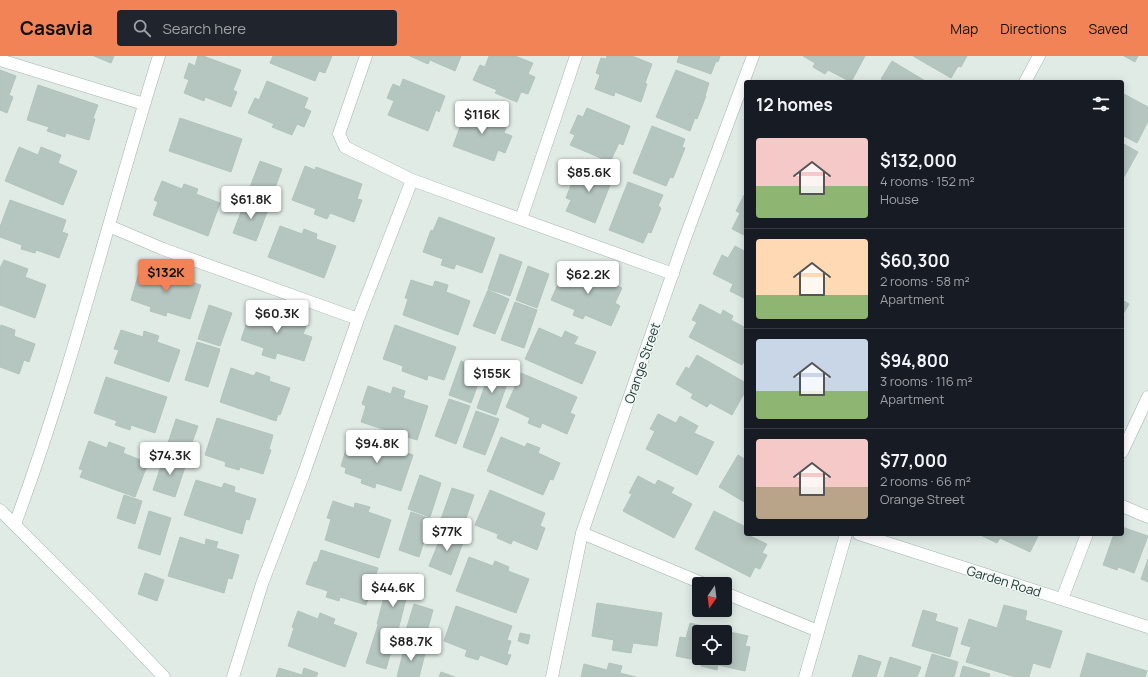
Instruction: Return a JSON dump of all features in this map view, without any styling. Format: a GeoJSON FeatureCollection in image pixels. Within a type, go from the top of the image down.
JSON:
{"type":"FeatureCollection","features":[{"type":"Feature","properties":{"kind":"street"},"geometry":{"type":"LineString","coordinates":[[15,524],[36,469],[61,388],[159,56]]}},
{"type":"Feature","properties":{"kind":"street"},"geometry":{"type":"LineString","coordinates":[[366,56],[340,134],[345,147],[412,180],[673,274]]}},
{"type":"Feature","properties":{"kind":"street"},"geometry":{"type":"LineString","coordinates":[[521,219],[576,56]]}},
{"type":"Feature","properties":{"kind":"street","name":"Orange Street"},"geometry":{"type":"LineString","coordinates":[[744,80],[753,56]]}},
{"type":"Feature","properties":{"kind":"street"},"geometry":{"type":"LineString","coordinates":[[1026,80],[1039,56]]}},
{"type":"Feature","properties":{"kind":"street"},"geometry":{"type":"LineString","coordinates":[[0,60],[144,104]]}},
{"type":"Feature","properties":{"kind":"street","name":"Orange Street"},"geometry":{"type":"LineString","coordinates":[[552,677],[582,533],[673,274],[744,81]]}},
{"type":"Feature","properties":{"kind":"street"},"geometry":{"type":"LineString","coordinates":[[233,677],[262,584],[304,476],[358,319],[412,180]]}},
{"type":"Feature","properties":{"kind":"street"},"geometry":{"type":"LineString","coordinates":[[109,226],[164,249],[358,319]]}},
{"type":"Feature","properties":{"kind":"street"},"geometry":{"type":"LineString","coordinates":[[1124,448],[1148,397]]}},
{"type":"Feature","properties":{"kind":"street"},"geometry":{"type":"LineString","coordinates":[[1124,507],[1148,517]]}},
{"type":"Feature","properties":{"kind":"street"},"geometry":{"type":"LineString","coordinates":[[0,510],[95,605],[164,677]]}},
{"type":"Feature","properties":{"kind":"street"},"geometry":{"type":"LineString","coordinates":[[582,533],[692,579]]}},
{"type":"Feature","properties":{"kind":"street"},"geometry":{"type":"LineString","coordinates":[[805,677],[845,536]]}},
{"type":"Feature","properties":{"kind":"street","name":"Garden Road"},"geometry":{"type":"LineString","coordinates":[[865,536],[1062,598],[1148,627]]}},
{"type":"Feature","properties":{"kind":"street"},"geometry":{"type":"LineString","coordinates":[[1062,598],[1085,536]]}},
{"type":"Feature","properties":{"kind":"street"},"geometry":{"type":"LineString","coordinates":[[732,596],[818,632]]}},
{"type":"Feature","properties":{"kind":"building"},"geometry":{"type":"Polygon","coordinates":[[[94,56],[114,56],[111,63],[94,56]]]}},
{"type":"Feature","properties":{"kind":"building"},"geometry":{"type":"Polygon","coordinates":[[[198,56],[203,56],[241,70],[233,90],[237,92],[231,107],[205,97],[204,101],[184,93],[189,80],[184,78],[189,63],[195,66],[198,56]]]}},
{"type":"Feature","properties":{"kind":"building"},"geometry":{"type":"Polygon","coordinates":[[[273,56],[332,56],[325,73],[319,71],[315,81],[270,63],[273,56]]]}},
{"type":"Feature","properties":{"kind":"building"},"geometry":{"type":"Polygon","coordinates":[[[410,56],[461,56],[455,71],[430,60],[428,64],[410,56]]]}},
{"type":"Feature","properties":{"kind":"building"},"geometry":{"type":"Polygon","coordinates":[[[489,56],[515,56],[533,63],[528,74],[535,77],[528,94],[521,92],[517,102],[495,93],[497,90],[473,80],[480,65],[485,67],[489,56]]]}},
{"type":"Feature","properties":{"kind":"building"},"geometry":{"type":"Polygon","coordinates":[[[607,56],[632,56],[652,64],[645,83],[647,84],[641,102],[615,92],[614,96],[595,89],[600,75],[596,73],[601,58],[606,59],[607,56]]]}},
{"type":"Feature","properties":{"kind":"building"},"geometry":{"type":"Polygon","coordinates":[[[679,56],[720,56],[718,62],[716,61],[711,74],[677,62],[679,56]]]}},
{"type":"Feature","properties":{"kind":"building"},"geometry":{"type":"Polygon","coordinates":[[[803,56],[865,56],[852,80],[847,80],[828,70],[825,74],[813,67],[815,63],[803,56]]]}},
{"type":"Feature","properties":{"kind":"building"},"geometry":{"type":"Polygon","coordinates":[[[913,56],[967,56],[961,67],[958,66],[951,78],[913,56]]]}},
{"type":"Feature","properties":{"kind":"building"},"geometry":{"type":"Polygon","coordinates":[[[1124,56],[1138,56],[1135,62],[1124,56]]]}},
{"type":"Feature","properties":{"kind":"building"},"geometry":{"type":"Polygon","coordinates":[[[892,61],[924,80],[882,80],[881,79],[892,61]]]}},
{"type":"Feature","properties":{"kind":"building"},"geometry":{"type":"Polygon","coordinates":[[[0,70],[16,76],[9,95],[13,97],[7,113],[0,110],[0,70]]]}},
{"type":"Feature","properties":{"kind":"building"},"geometry":{"type":"Polygon","coordinates":[[[676,70],[709,83],[706,96],[697,119],[695,118],[690,131],[656,117],[676,70]]]}},
{"type":"Feature","properties":{"kind":"building"},"geometry":{"type":"Polygon","coordinates":[[[403,79],[445,96],[439,112],[436,110],[428,131],[388,115],[394,101],[387,98],[393,84],[400,87],[403,79]]]}},
{"type":"Feature","properties":{"kind":"building"},"geometry":{"type":"Polygon","coordinates":[[[267,81],[308,98],[304,108],[311,111],[304,127],[297,124],[292,135],[272,127],[274,124],[248,113],[255,98],[259,100],[267,81]]]}},
{"type":"Feature","properties":{"kind":"building"},"geometry":{"type":"Polygon","coordinates":[[[38,85],[98,105],[93,118],[95,119],[89,140],[66,133],[65,137],[47,131],[49,127],[27,120],[38,85]]]}},
{"type":"Feature","properties":{"kind":"building"},"geometry":{"type":"Polygon","coordinates":[[[1124,94],[1148,107],[1148,121],[1137,143],[1124,136],[1124,94]]]}},
{"type":"Feature","properties":{"kind":"building"},"geometry":{"type":"Polygon","coordinates":[[[464,107],[508,122],[504,133],[512,136],[505,153],[498,150],[494,161],[453,146],[462,122],[459,121],[464,107]]]}},
{"type":"Feature","properties":{"kind":"building"},"geometry":{"type":"Polygon","coordinates":[[[587,108],[630,126],[623,145],[619,143],[610,162],[570,145],[575,135],[570,133],[578,115],[583,117],[587,108]]]}},
{"type":"Feature","properties":{"kind":"building"},"geometry":{"type":"Polygon","coordinates":[[[180,118],[242,139],[231,172],[169,151],[180,118]]]}},
{"type":"Feature","properties":{"kind":"building"},"geometry":{"type":"Polygon","coordinates":[[[652,126],[685,139],[682,147],[685,148],[673,178],[670,177],[666,186],[633,173],[652,126]]]}},
{"type":"Feature","properties":{"kind":"building"},"geometry":{"type":"Polygon","coordinates":[[[1124,144],[1138,152],[1124,177],[1124,144]]]}},
{"type":"Feature","properties":{"kind":"building"},"geometry":{"type":"Polygon","coordinates":[[[19,147],[38,155],[41,147],[61,155],[58,163],[77,171],[63,205],[5,181],[19,147]]]}},
{"type":"Feature","properties":{"kind":"building"},"geometry":{"type":"Polygon","coordinates":[[[260,161],[282,169],[269,204],[247,195],[260,161]]]}},
{"type":"Feature","properties":{"kind":"building"},"geometry":{"type":"Polygon","coordinates":[[[585,164],[614,175],[595,223],[566,211],[571,200],[566,198],[576,172],[580,174],[585,164]]]}},
{"type":"Feature","properties":{"kind":"building"},"geometry":{"type":"Polygon","coordinates":[[[305,166],[315,170],[316,167],[362,184],[357,199],[362,200],[354,222],[330,213],[327,219],[314,214],[316,209],[292,200],[305,166]]]}},
{"type":"Feature","properties":{"kind":"building"},"geometry":{"type":"Polygon","coordinates":[[[162,181],[182,189],[184,184],[198,189],[196,194],[220,203],[208,236],[153,215],[158,202],[154,200],[162,181]]]}},
{"type":"Feature","properties":{"kind":"building"},"geometry":{"type":"Polygon","coordinates":[[[628,182],[663,195],[658,206],[661,208],[651,233],[648,232],[643,243],[609,230],[628,182]]]}},
{"type":"Feature","properties":{"kind":"building"},"geometry":{"type":"Polygon","coordinates":[[[744,195],[744,235],[732,229],[740,213],[736,211],[744,195]]]}},
{"type":"Feature","properties":{"kind":"building"},"geometry":{"type":"Polygon","coordinates":[[[246,199],[269,207],[256,241],[233,233],[246,199]]]}},
{"type":"Feature","properties":{"kind":"building"},"geometry":{"type":"Polygon","coordinates":[[[10,200],[66,220],[62,232],[68,234],[59,258],[36,250],[35,253],[21,249],[22,245],[0,237],[0,227],[10,200]]]}},
{"type":"Feature","properties":{"kind":"building"},"geometry":{"type":"Polygon","coordinates":[[[439,217],[495,238],[482,273],[456,264],[454,269],[441,265],[443,259],[423,252],[431,230],[433,231],[439,217]]]}},
{"type":"Feature","properties":{"kind":"building"},"geometry":{"type":"Polygon","coordinates":[[[280,226],[302,234],[304,229],[317,234],[316,239],[336,246],[324,278],[268,257],[280,226]]]}},
{"type":"Feature","properties":{"kind":"building"},"geometry":{"type":"Polygon","coordinates":[[[735,246],[744,251],[744,298],[730,291],[733,284],[713,274],[722,255],[728,258],[735,246]]]}},
{"type":"Feature","properties":{"kind":"building"},"geometry":{"type":"Polygon","coordinates":[[[500,254],[522,262],[510,296],[488,289],[500,254]]]}},
{"type":"Feature","properties":{"kind":"building"},"geometry":{"type":"Polygon","coordinates":[[[4,260],[28,269],[25,277],[46,285],[35,318],[0,305],[0,268],[4,260]]]}},
{"type":"Feature","properties":{"kind":"building"},"geometry":{"type":"Polygon","coordinates":[[[567,264],[622,288],[615,303],[620,306],[611,326],[585,315],[583,319],[573,315],[575,310],[551,300],[567,264]]]}},
{"type":"Feature","properties":{"kind":"building"},"geometry":{"type":"Polygon","coordinates":[[[141,266],[201,285],[190,319],[167,312],[166,316],[150,311],[151,307],[131,300],[141,266]]]}},
{"type":"Feature","properties":{"kind":"building"},"geometry":{"type":"Polygon","coordinates":[[[528,266],[549,274],[537,308],[516,300],[528,266]]]}},
{"type":"Feature","properties":{"kind":"building"},"geometry":{"type":"Polygon","coordinates":[[[411,280],[433,287],[435,281],[448,285],[446,292],[470,301],[458,335],[403,315],[408,299],[405,298],[411,280]]]}},
{"type":"Feature","properties":{"kind":"building"},"geometry":{"type":"Polygon","coordinates":[[[488,290],[509,299],[495,334],[473,326],[488,290]]]}},
{"type":"Feature","properties":{"kind":"building"},"geometry":{"type":"Polygon","coordinates":[[[1124,301],[1129,304],[1124,313],[1124,301]]]}},
{"type":"Feature","properties":{"kind":"building"},"geometry":{"type":"Polygon","coordinates":[[[515,302],[537,310],[524,348],[501,340],[515,302]]]}},
{"type":"Feature","properties":{"kind":"building"},"geometry":{"type":"Polygon","coordinates":[[[253,304],[308,322],[303,334],[312,337],[304,361],[277,353],[275,359],[262,355],[264,348],[241,340],[253,304]]]}},
{"type":"Feature","properties":{"kind":"building"},"geometry":{"type":"Polygon","coordinates":[[[700,304],[721,315],[723,310],[733,316],[731,320],[744,327],[744,362],[742,365],[689,337],[697,322],[692,320],[700,304]]]}},
{"type":"Feature","properties":{"kind":"building"},"geometry":{"type":"Polygon","coordinates":[[[209,305],[232,313],[220,346],[198,339],[209,305]]]}},
{"type":"Feature","properties":{"kind":"building"},"geometry":{"type":"Polygon","coordinates":[[[1,325],[15,330],[14,336],[35,344],[29,362],[24,360],[19,374],[0,367],[1,325]]]}},
{"type":"Feature","properties":{"kind":"building"},"geometry":{"type":"Polygon","coordinates":[[[395,325],[456,347],[444,380],[428,375],[427,380],[402,371],[403,366],[383,359],[395,325]]]}},
{"type":"Feature","properties":{"kind":"building"},"geometry":{"type":"Polygon","coordinates":[[[539,328],[562,338],[565,331],[578,337],[574,344],[596,352],[582,384],[525,359],[539,328]]]}},
{"type":"Feature","properties":{"kind":"building"},"geometry":{"type":"Polygon","coordinates":[[[121,330],[143,337],[144,331],[159,336],[157,342],[180,350],[169,382],[114,363],[119,350],[114,349],[121,330]]]}},
{"type":"Feature","properties":{"kind":"building"},"geometry":{"type":"Polygon","coordinates":[[[197,342],[220,349],[208,387],[185,380],[197,342]]]}},
{"type":"Feature","properties":{"kind":"building"},"geometry":{"type":"Polygon","coordinates":[[[697,355],[744,382],[744,394],[732,415],[710,403],[707,407],[691,398],[693,394],[676,384],[686,367],[689,369],[697,355]]]}},
{"type":"Feature","properties":{"kind":"building"},"geometry":{"type":"Polygon","coordinates":[[[461,361],[483,370],[471,403],[449,395],[461,361]]]}},
{"type":"Feature","properties":{"kind":"building"},"geometry":{"type":"Polygon","coordinates":[[[231,368],[254,376],[256,372],[270,377],[269,381],[290,388],[280,415],[278,414],[276,421],[220,402],[231,368]]]}},
{"type":"Feature","properties":{"kind":"building"},"geometry":{"type":"Polygon","coordinates":[[[521,373],[577,397],[570,413],[575,415],[567,434],[542,423],[540,428],[528,423],[530,418],[506,407],[521,373]]]}},
{"type":"Feature","properties":{"kind":"building"},"geometry":{"type":"Polygon","coordinates":[[[489,374],[508,381],[496,415],[477,408],[489,374]]]}},
{"type":"Feature","properties":{"kind":"building"},"geometry":{"type":"Polygon","coordinates":[[[106,377],[167,397],[155,433],[131,425],[130,430],[115,425],[117,421],[94,413],[106,377]]]}},
{"type":"Feature","properties":{"kind":"building"},"geometry":{"type":"Polygon","coordinates":[[[368,386],[391,394],[393,387],[405,391],[403,398],[428,406],[417,440],[361,422],[366,406],[362,404],[368,386]]]}},
{"type":"Feature","properties":{"kind":"building"},"geometry":{"type":"Polygon","coordinates":[[[449,399],[470,406],[456,444],[435,436],[449,399]]]}},
{"type":"Feature","properties":{"kind":"building"},"geometry":{"type":"Polygon","coordinates":[[[476,411],[499,419],[485,455],[463,447],[476,411]]]}},
{"type":"Feature","properties":{"kind":"building"},"geometry":{"type":"Polygon","coordinates":[[[658,414],[676,423],[680,416],[698,426],[694,433],[714,442],[697,475],[646,449],[655,431],[650,429],[658,414]]]}},
{"type":"Feature","properties":{"kind":"building"},"geometry":{"type":"Polygon","coordinates":[[[217,418],[273,435],[269,449],[271,450],[263,474],[240,467],[239,470],[225,466],[226,462],[205,455],[217,418]]]}},
{"type":"Feature","properties":{"kind":"building"},"geometry":{"type":"Polygon","coordinates":[[[176,419],[198,426],[186,459],[165,452],[176,419]]]}},
{"type":"Feature","properties":{"kind":"building"},"geometry":{"type":"Polygon","coordinates":[[[357,437],[413,455],[401,491],[376,483],[375,488],[361,483],[362,479],[345,473],[346,468],[341,466],[346,450],[352,451],[357,437]]]}},
{"type":"Feature","properties":{"kind":"building"},"geometry":{"type":"Polygon","coordinates":[[[501,437],[525,447],[527,443],[540,448],[538,453],[560,463],[553,480],[550,479],[543,495],[487,471],[501,437]]]}},
{"type":"Feature","properties":{"kind":"building"},"geometry":{"type":"Polygon","coordinates":[[[89,441],[107,448],[109,442],[125,448],[123,453],[148,463],[135,497],[80,477],[83,470],[79,469],[89,441]]]}},
{"type":"Feature","properties":{"kind":"building"},"geometry":{"type":"Polygon","coordinates":[[[165,454],[187,461],[175,497],[153,490],[165,454]]]}},
{"type":"Feature","properties":{"kind":"building"},"geometry":{"type":"Polygon","coordinates":[[[738,455],[744,459],[744,502],[719,487],[738,455]]]}},
{"type":"Feature","properties":{"kind":"building"},"geometry":{"type":"Polygon","coordinates":[[[420,475],[441,483],[430,517],[408,509],[420,475]]]}},
{"type":"Feature","properties":{"kind":"building"},"geometry":{"type":"Polygon","coordinates":[[[638,476],[655,485],[658,480],[674,488],[671,493],[692,504],[674,538],[623,511],[632,494],[629,493],[638,476]]]}},
{"type":"Feature","properties":{"kind":"building"},"geometry":{"type":"Polygon","coordinates":[[[196,480],[222,488],[224,483],[235,487],[234,492],[256,499],[249,520],[246,519],[242,534],[184,515],[196,480]]]}},
{"type":"Feature","properties":{"kind":"building"},"geometry":{"type":"Polygon","coordinates":[[[452,488],[474,495],[462,530],[440,522],[452,488]]]}},
{"type":"Feature","properties":{"kind":"building"},"geometry":{"type":"Polygon","coordinates":[[[490,490],[545,513],[540,526],[545,528],[537,550],[513,540],[511,544],[497,538],[498,534],[475,525],[490,490]]]}},
{"type":"Feature","properties":{"kind":"building"},"geometry":{"type":"Polygon","coordinates":[[[124,495],[142,501],[135,524],[117,518],[124,495]]]}},
{"type":"Feature","properties":{"kind":"building"},"geometry":{"type":"Polygon","coordinates":[[[333,501],[354,508],[355,503],[370,507],[368,512],[391,520],[379,558],[325,540],[331,519],[327,518],[333,501]]]}},
{"type":"Feature","properties":{"kind":"building"},"geometry":{"type":"Polygon","coordinates":[[[149,511],[171,518],[160,555],[138,548],[149,511]]]}},
{"type":"Feature","properties":{"kind":"building"},"geometry":{"type":"Polygon","coordinates":[[[714,511],[744,526],[744,536],[750,536],[767,544],[762,553],[767,555],[760,569],[755,567],[750,577],[695,549],[714,511]]]}},
{"type":"Feature","properties":{"kind":"building"},"geometry":{"type":"Polygon","coordinates":[[[411,512],[431,519],[419,557],[399,550],[411,512]]]}},
{"type":"Feature","properties":{"kind":"building"},"geometry":{"type":"Polygon","coordinates":[[[1124,528],[1148,536],[1134,573],[1118,567],[1117,570],[1103,565],[1113,536],[1124,536],[1124,528]]]}},
{"type":"Feature","properties":{"kind":"building"},"geometry":{"type":"Polygon","coordinates":[[[444,529],[465,537],[451,575],[429,566],[444,529]]]}},
{"type":"Feature","properties":{"kind":"building"},"geometry":{"type":"Polygon","coordinates":[[[982,536],[1038,536],[1030,552],[1000,538],[997,543],[982,536]]]}},
{"type":"Feature","properties":{"kind":"building"},"geometry":{"type":"Polygon","coordinates":[[[180,537],[205,545],[206,539],[218,542],[216,548],[239,555],[232,579],[228,578],[224,593],[168,576],[180,537]]]}},
{"type":"Feature","properties":{"kind":"building"},"geometry":{"type":"Polygon","coordinates":[[[321,550],[378,568],[366,605],[340,597],[339,601],[326,597],[328,591],[306,584],[314,562],[317,562],[321,550]]]}},
{"type":"Feature","properties":{"kind":"building"},"geometry":{"type":"Polygon","coordinates":[[[469,557],[493,566],[495,561],[509,567],[508,571],[529,579],[516,613],[456,591],[469,557]]]}},
{"type":"Feature","properties":{"kind":"building"},"geometry":{"type":"Polygon","coordinates":[[[1148,559],[1148,582],[1141,579],[1148,559]]]}},
{"type":"Feature","properties":{"kind":"building"},"geometry":{"type":"Polygon","coordinates":[[[145,573],[164,580],[157,601],[138,594],[145,573]]]}},
{"type":"Feature","properties":{"kind":"building"},"geometry":{"type":"Polygon","coordinates":[[[387,586],[408,591],[398,630],[377,624],[387,586]]]}},
{"type":"Feature","properties":{"kind":"building"},"geometry":{"type":"Polygon","coordinates":[[[597,603],[662,613],[657,646],[633,643],[631,653],[612,650],[614,640],[592,636],[597,603]]]}},
{"type":"Feature","properties":{"kind":"building"},"geometry":{"type":"Polygon","coordinates":[[[414,604],[433,610],[423,646],[403,640],[414,604]]]}},
{"type":"Feature","properties":{"kind":"building"},"geometry":{"type":"Polygon","coordinates":[[[1004,605],[1027,611],[1025,620],[1062,631],[1050,668],[1033,663],[1029,677],[1015,677],[966,662],[971,647],[961,644],[969,619],[997,628],[1004,605]]]}},
{"type":"Feature","properties":{"kind":"building"},"geometry":{"type":"Polygon","coordinates":[[[456,606],[512,626],[507,640],[511,641],[507,654],[511,655],[507,665],[480,655],[478,660],[465,656],[467,650],[444,641],[456,606]]]}},
{"type":"Feature","properties":{"kind":"building"},"geometry":{"type":"Polygon","coordinates":[[[923,610],[937,614],[935,621],[958,628],[950,657],[912,646],[923,610]]]}},
{"type":"Feature","properties":{"kind":"building"},"geometry":{"type":"Polygon","coordinates":[[[298,611],[318,619],[320,613],[335,619],[333,624],[357,633],[345,667],[288,646],[294,628],[292,627],[298,611]]]}},
{"type":"Feature","properties":{"kind":"building"},"geometry":{"type":"Polygon","coordinates":[[[690,623],[699,625],[692,625],[692,659],[676,656],[680,637],[686,638],[690,623]]]}},
{"type":"Feature","properties":{"kind":"building"},"geometry":{"type":"Polygon","coordinates":[[[378,625],[397,631],[386,669],[366,663],[378,625]]]}},
{"type":"Feature","properties":{"kind":"building"},"geometry":{"type":"Polygon","coordinates":[[[732,632],[748,636],[745,646],[750,647],[745,671],[718,665],[732,665],[732,632]]]}},
{"type":"Feature","properties":{"kind":"building"},"geometry":{"type":"Polygon","coordinates":[[[520,633],[530,635],[528,644],[518,641],[520,633]]]}},
{"type":"Feature","properties":{"kind":"building"},"geometry":{"type":"Polygon","coordinates":[[[405,645],[426,650],[419,677],[397,677],[405,645]]]}},
{"type":"Feature","properties":{"kind":"building"},"geometry":{"type":"Polygon","coordinates":[[[1087,653],[1147,671],[1145,677],[1080,677],[1087,653]]]}},
{"type":"Feature","properties":{"kind":"building"},"geometry":{"type":"Polygon","coordinates":[[[932,654],[958,662],[954,677],[925,677],[932,654]]]}},
{"type":"Feature","properties":{"kind":"building"},"geometry":{"type":"Polygon","coordinates":[[[859,655],[881,662],[876,677],[852,677],[859,655]]]}},
{"type":"Feature","properties":{"kind":"building"},"geometry":{"type":"Polygon","coordinates":[[[890,657],[921,667],[917,677],[884,677],[890,657]]]}},
{"type":"Feature","properties":{"kind":"building"},"geometry":{"type":"Polygon","coordinates":[[[609,663],[622,666],[620,673],[636,677],[581,677],[584,664],[607,670],[609,663]]]}},
{"type":"Feature","properties":{"kind":"building"},"geometry":{"type":"Polygon","coordinates":[[[701,665],[718,665],[717,670],[701,665]]]}},
{"type":"Feature","properties":{"kind":"building"},"geometry":{"type":"Polygon","coordinates":[[[963,666],[990,674],[989,677],[960,677],[963,666]]]}},
{"type":"Feature","properties":{"kind":"building"},"geometry":{"type":"Polygon","coordinates":[[[279,668],[302,675],[304,668],[318,673],[316,677],[276,677],[279,668]]]}},
{"type":"Feature","properties":{"kind":"building"},"geometry":{"type":"Polygon","coordinates":[[[441,672],[455,677],[439,677],[441,672]]]}}]}
